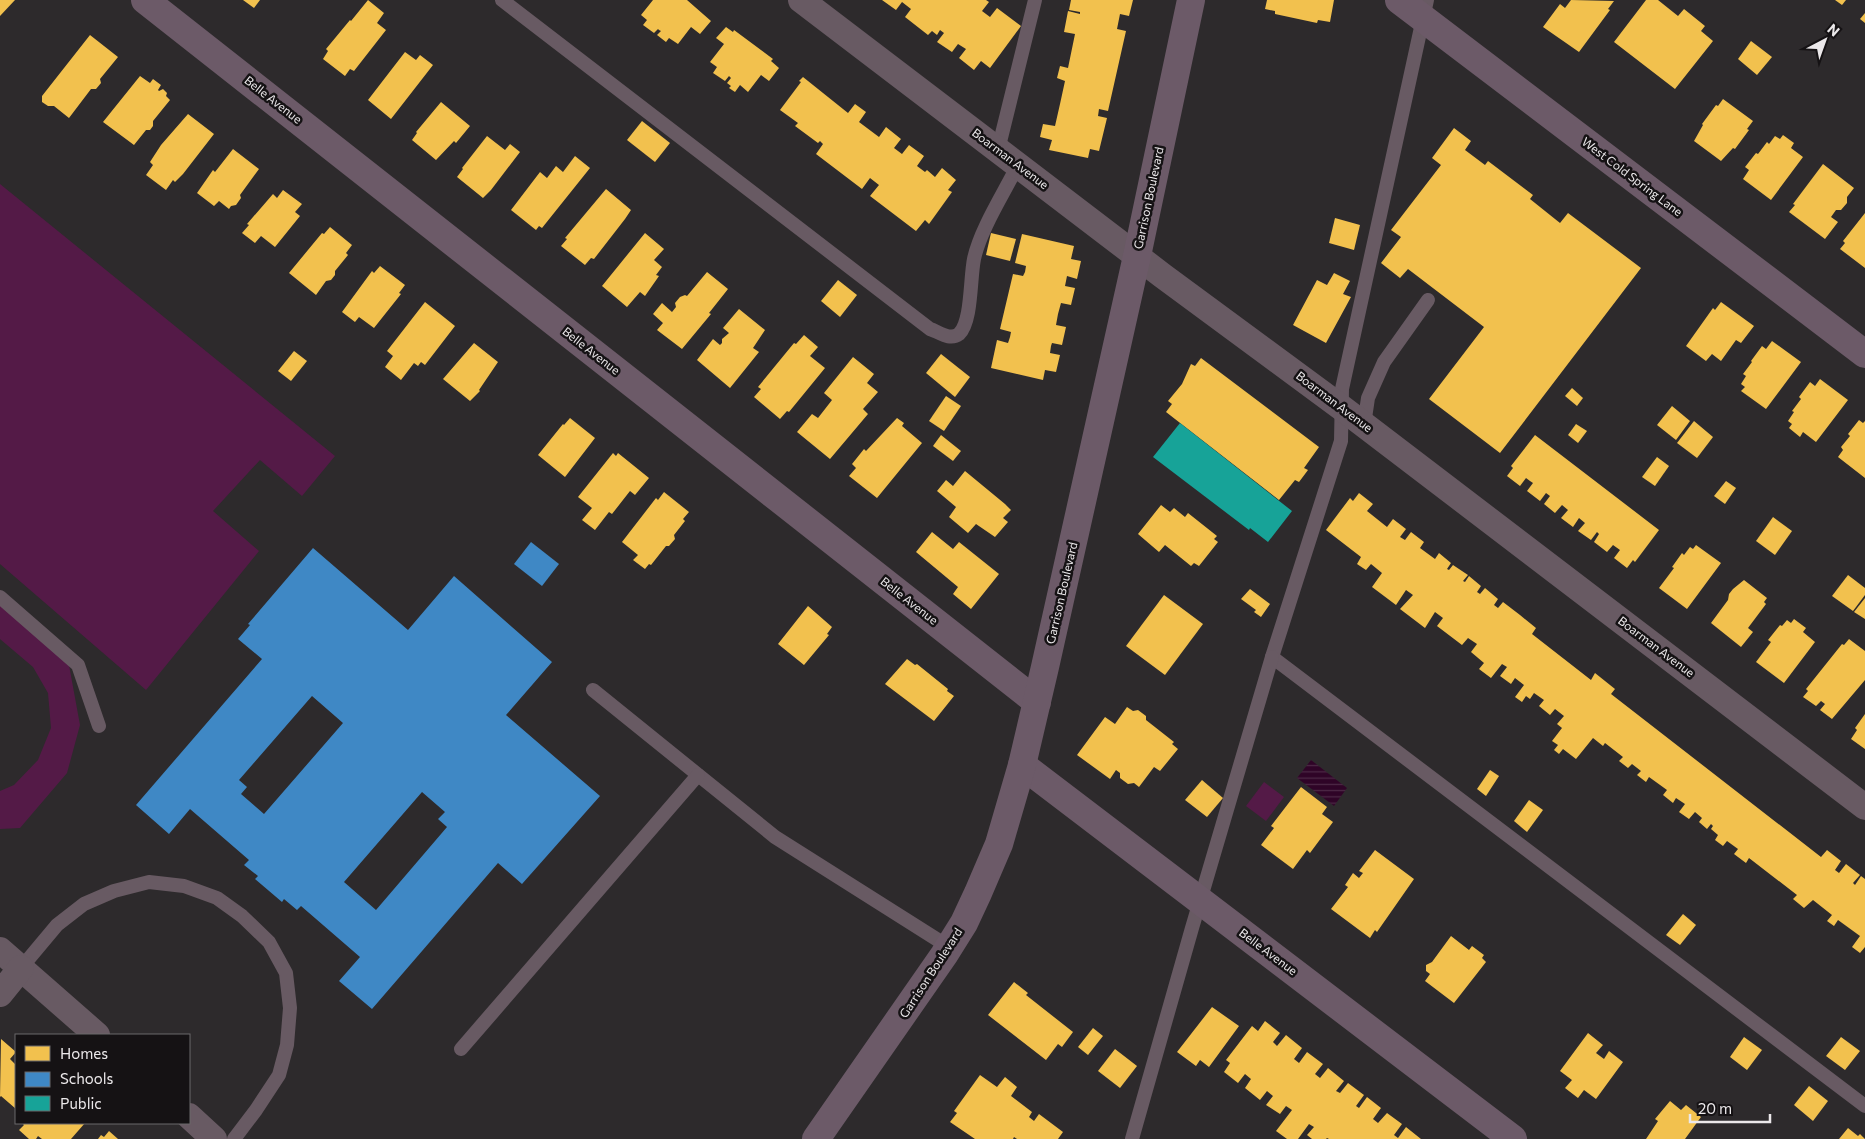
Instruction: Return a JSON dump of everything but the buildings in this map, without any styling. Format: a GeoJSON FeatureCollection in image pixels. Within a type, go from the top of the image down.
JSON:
{"type":"FeatureCollection","features":[{"type":"Feature","properties":{"kind":"main road","name":"Belle Avenue"},"geometry":{"type":"LineString","coordinates":[[145,0],[1037,702]]}},
{"type":"Feature","properties":{"kind":"main road","name":"Garrison Boulevard"},"geometry":{"type":"LineString","coordinates":[[816,1139],[949,947],[978,893],[999,844],[1022,765],[1037,702],[1137,256],[1191,0]]}},
{"type":"Feature","properties":{"kind":"main road","name":"West Cold Spring Lane"},"geometry":{"type":"LineString","coordinates":[[1398,0],[1425,9],[1865,354]]}},
{"type":"Feature","properties":{"kind":"main road","name":"Belle Avenue"},"geometry":{"type":"LineString","coordinates":[[1022,765],[1513,1139]]}},
{"type":"Feature","properties":{"kind":"street","name":"Boarman Avenue"},"geometry":{"type":"LineString","coordinates":[[801,0],[1865,806]]}},
{"type":"Feature","properties":{"kind":"street"},"geometry":{"type":"LineString","coordinates":[[0,950],[96,1034]]}},
{"type":"Feature","properties":{"kind":"street"},"geometry":{"type":"LineString","coordinates":[[0,994],[21,968]]}},
{"type":"Feature","properties":{"kind":"street"},"geometry":{"type":"LineString","coordinates":[[190,1117],[214,1139]]}},
{"type":"Feature","properties":{"kind":"lane"},"geometry":{"type":"LineString","coordinates":[[502,0],[930,328],[949,337],[957,335],[965,326],[974,259],[1008,158],[1035,0]]}},
{"type":"Feature","properties":{"kind":"lane"},"geometry":{"type":"LineString","coordinates":[[1132,1139],[1272,657],[1341,441],[1342,389],[1425,9]]}},
{"type":"Feature","properties":{"kind":"lane"},"geometry":{"type":"LineString","coordinates":[[1364,425],[1368,398],[1384,362],[1428,300]]}},
{"type":"Feature","properties":{"kind":"lane"},"geometry":{"type":"LineString","coordinates":[[0,597],[78,666],[99,726]]}},
{"type":"Feature","properties":{"kind":"lane"},"geometry":{"type":"LineString","coordinates":[[1272,657],[1865,1106]]}},
{"type":"Feature","properties":{"kind":"lane"},"geometry":{"type":"LineString","coordinates":[[593,690],[775,837],[949,947]]}},
{"type":"Feature","properties":{"kind":"lane"},"geometry":{"type":"LineString","coordinates":[[460,1049],[698,775]]}},
{"type":"Feature","properties":{"kind":"lane"},"geometry":{"type":"LineString","coordinates":[[21,968],[57,925],[84,904],[114,891],[150,882],[184,886],[217,898],[242,916],[269,942],[286,973],[290,1008],[287,1045],[279,1075],[234,1139]]}},
{"type":"Feature","properties":{"kind":"shaded area"},"geometry":{"type":"Polygon","coordinates":[[[0,184],[335,456],[302,496],[260,460],[213,511],[259,551],[146,690],[0,564],[0,184]]]}},
{"type":"Feature","properties":{"kind":"shaded area"},"geometry":{"type":"Polygon","coordinates":[[[0,604],[69,665],[80,725],[67,773],[20,828],[0,829],[0,791],[14,785],[38,760],[51,728],[48,693],[33,667],[0,639],[0,604]]]}},
{"type":"Feature","properties":{"kind":"shaded area"},"geometry":{"type":"Polygon","coordinates":[[[1311,760],[1347,788],[1334,806],[1297,778],[1311,760]]]}},
{"type":"Feature","properties":{"kind":"shaded area"},"geometry":{"type":"Polygon","coordinates":[[[1264,782],[1284,797],[1266,821],[1246,806],[1264,782]]]}}]}
